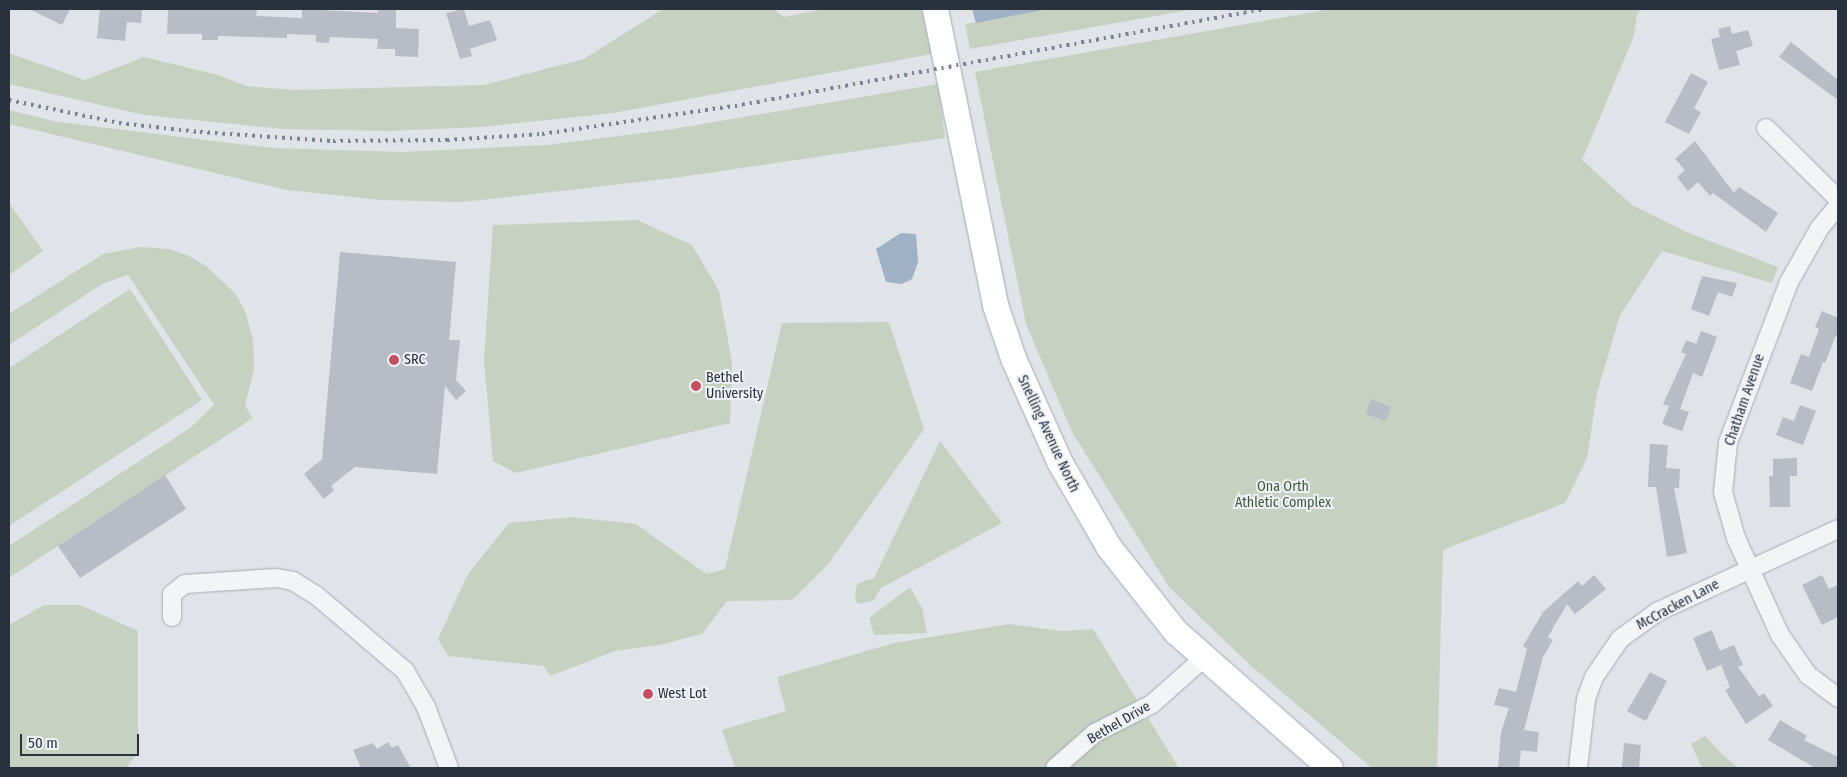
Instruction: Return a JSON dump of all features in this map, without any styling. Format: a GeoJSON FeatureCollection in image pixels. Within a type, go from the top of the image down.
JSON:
{"type":"FeatureCollection","features":[{"type":"Feature","properties":{"kind":"street","name":"Snelling Avenue North"},"geometry":{"type":"LineString","coordinates":[[935,9],[995,305],[1013,358],[1059,461],[1108,546],[1176,632],[1330,768]]}},
{"type":"Feature","properties":{"kind":"street"},"geometry":{"type":"LineString","coordinates":[[1766,128],[1838,199]]}},
{"type":"Feature","properties":{"kind":"street","name":"Chatham Avenue"},"geometry":{"type":"LineString","coordinates":[[1838,206],[1819,229],[1788,282],[1728,443],[1723,492],[1736,538],[1793,657],[1808,675],[1838,698]]}},
{"type":"Feature","properties":{"kind":"street","name":"McCracken Lane"},"geometry":{"type":"LineString","coordinates":[[1578,768],[1586,698],[1594,677],[1620,639],[1657,612],[1749,568],[1838,529]]}},
{"type":"Feature","properties":{"kind":"street"},"geometry":{"type":"LineString","coordinates":[[172,617],[172,594],[185,584],[276,578],[293,580],[317,596],[405,671],[426,707],[449,768]]}},
{"type":"Feature","properties":{"kind":"street","name":"Bethel Drive"},"geometry":{"type":"LineString","coordinates":[[1054,768],[1095,733],[1152,704],[1205,657]]}},
{"type":"Feature","properties":{"kind":"green space"},"geometry":{"type":"Polygon","coordinates":[[[663,9],[774,9],[784,17],[823,9],[921,9],[932,54],[613,113],[481,127],[388,131],[283,129],[144,115],[9,84],[9,53],[85,80],[144,57],[218,75],[246,86],[295,90],[484,85],[584,59],[663,9]]]}},
{"type":"Feature","properties":{"kind":"green space"},"geometry":{"type":"Polygon","coordinates":[[[1048,9],[1195,9],[970,49],[965,24],[1048,9]]]}},
{"type":"Feature","properties":{"kind":"green space","name":"Ona Orth Athletic Complex"},"geometry":{"type":"Polygon","coordinates":[[[1331,9],[1642,9],[1637,14],[1634,36],[1582,160],[1632,205],[1689,233],[1778,267],[1772,283],[1662,251],[1620,315],[1597,393],[1587,458],[1565,503],[1443,550],[1437,768],[1372,768],[1251,666],[1169,587],[1072,432],[1026,324],[975,72],[1331,9]]]}},
{"type":"Feature","properties":{"kind":"green space"},"geometry":{"type":"Polygon","coordinates":[[[938,84],[945,138],[674,178],[463,202],[382,200],[287,190],[9,124],[9,110],[58,122],[273,148],[402,152],[546,145],[673,129],[938,84]]]}},
{"type":"Feature","properties":{"kind":"green space"},"geometry":{"type":"Polygon","coordinates":[[[9,203],[43,251],[9,275],[9,203]]]}},
{"type":"Feature","properties":{"kind":"green space"},"geometry":{"type":"Polygon","coordinates":[[[637,220],[692,245],[719,291],[732,362],[730,423],[516,473],[493,461],[484,361],[493,225],[637,220]]]}},
{"type":"Feature","properties":{"kind":"green space"},"geometry":{"type":"Polygon","coordinates":[[[140,247],[169,249],[189,256],[206,266],[235,293],[245,311],[253,340],[254,369],[245,406],[253,418],[9,578],[9,546],[190,428],[214,405],[128,275],[102,284],[9,345],[9,314],[103,254],[140,247]]]}},
{"type":"Feature","properties":{"kind":"green space"},"geometry":{"type":"Polygon","coordinates":[[[130,289],[202,400],[9,526],[9,368],[130,289]]]}},
{"type":"Feature","properties":{"kind":"green space"},"geometry":{"type":"Polygon","coordinates":[[[889,322],[924,429],[829,563],[792,600],[727,601],[702,634],[659,645],[615,651],[550,676],[544,666],[448,656],[438,639],[468,574],[509,523],[572,517],[636,524],[706,574],[725,569],[782,323],[889,322]]]}},
{"type":"Feature","properties":{"kind":"green space"},"geometry":{"type":"Polygon","coordinates":[[[940,441],[1002,523],[881,588],[873,601],[860,604],[855,601],[858,583],[874,578],[940,441]]]}},
{"type":"Feature","properties":{"kind":"green space"},"geometry":{"type":"Polygon","coordinates":[[[910,587],[922,608],[927,633],[874,635],[869,618],[910,587]]]}},
{"type":"Feature","properties":{"kind":"green space"},"geometry":{"type":"Polygon","coordinates":[[[44,605],[80,605],[138,631],[137,754],[126,768],[9,768],[9,625],[44,605]]]}},
{"type":"Feature","properties":{"kind":"green space"},"geometry":{"type":"Polygon","coordinates":[[[1009,624],[1062,631],[1093,629],[1179,768],[735,768],[722,730],[786,711],[777,677],[894,643],[1009,624]]]}},
{"type":"Feature","properties":{"kind":"green space"},"geometry":{"type":"Polygon","coordinates":[[[1705,736],[1738,768],[1702,768],[1691,744],[1705,736]]]}},
{"type":"Feature","properties":{"kind":"water"},"geometry":{"type":"Polygon","coordinates":[[[972,9],[1048,9],[976,23],[972,9]]]}},
{"type":"Feature","properties":{"kind":"water"},"geometry":{"type":"Polygon","coordinates":[[[901,233],[916,234],[918,262],[912,279],[902,284],[886,282],[876,249],[901,233]]]}},
{"type":"Feature","properties":{"kind":"building"},"geometry":{"type":"Polygon","coordinates":[[[29,9],[70,9],[62,25],[29,9]]]}},
{"type":"Feature","properties":{"kind":"building"},"geometry":{"type":"Polygon","coordinates":[[[100,9],[142,9],[141,23],[127,22],[125,41],[97,38],[100,9]]]}},
{"type":"Feature","properties":{"kind":"building"},"geometry":{"type":"Polygon","coordinates":[[[257,9],[256,16],[302,18],[302,9],[378,13],[378,9],[396,10],[396,28],[419,29],[418,57],[395,56],[395,49],[377,49],[378,39],[330,37],[329,43],[316,42],[316,35],[287,34],[287,38],[218,36],[218,40],[202,40],[202,34],[167,34],[168,10],[257,9]]]}},
{"type":"Feature","properties":{"kind":"building"},"geometry":{"type":"Polygon","coordinates":[[[464,9],[469,26],[490,20],[497,40],[470,49],[472,56],[460,59],[446,13],[464,9]]]}},
{"type":"Feature","properties":{"kind":"building"},"geometry":{"type":"Polygon","coordinates":[[[1730,26],[1732,34],[1748,30],[1753,46],[1736,51],[1740,65],[1719,70],[1711,39],[1720,37],[1718,29],[1730,26]]]}},
{"type":"Feature","properties":{"kind":"building"},"geometry":{"type":"Polygon","coordinates":[[[1791,42],[1838,80],[1838,100],[1779,57],[1791,42]]]}},
{"type":"Feature","properties":{"kind":"building"},"geometry":{"type":"Polygon","coordinates":[[[1691,73],[1708,82],[1694,108],[1701,112],[1689,134],[1665,122],[1691,73]]]}},
{"type":"Feature","properties":{"kind":"building"},"geometry":{"type":"Polygon","coordinates":[[[1695,141],[1734,193],[1739,187],[1778,213],[1766,232],[1713,193],[1710,196],[1698,182],[1688,191],[1677,177],[1685,170],[1675,159],[1695,141]]]}},
{"type":"Feature","properties":{"kind":"building","name":"SRC"},"geometry":{"type":"Polygon","coordinates":[[[340,252],[456,262],[449,340],[460,340],[456,380],[466,391],[456,400],[445,386],[437,474],[355,467],[331,486],[334,490],[324,499],[304,474],[322,459],[340,252]]]}},
{"type":"Feature","properties":{"kind":"building"},"geometry":{"type":"Polygon","coordinates":[[[1702,276],[1737,283],[1732,297],[1718,292],[1709,316],[1691,309],[1702,276]]]}},
{"type":"Feature","properties":{"kind":"building"},"geometry":{"type":"Polygon","coordinates":[[[1822,311],[1838,318],[1838,337],[1836,335],[1812,391],[1790,383],[1801,354],[1809,357],[1819,329],[1815,327],[1822,311]]]}},
{"type":"Feature","properties":{"kind":"building"},"geometry":{"type":"Polygon","coordinates":[[[1701,331],[1717,337],[1702,377],[1693,373],[1680,409],[1689,412],[1682,431],[1662,424],[1669,406],[1663,404],[1686,354],[1681,352],[1686,340],[1696,344],[1701,331]]]}},
{"type":"Feature","properties":{"kind":"building"},"geometry":{"type":"Polygon","coordinates":[[[1371,399],[1391,407],[1386,421],[1366,414],[1371,399]]]}},
{"type":"Feature","properties":{"kind":"building"},"geometry":{"type":"Polygon","coordinates":[[[1800,405],[1816,411],[1803,445],[1776,435],[1783,417],[1794,421],[1800,405]]]}},
{"type":"Feature","properties":{"kind":"building"},"geometry":{"type":"Polygon","coordinates":[[[1650,444],[1668,445],[1666,468],[1680,469],[1679,488],[1674,488],[1687,553],[1667,557],[1656,487],[1648,487],[1650,444]]]}},
{"type":"Feature","properties":{"kind":"building"},"geometry":{"type":"Polygon","coordinates":[[[1797,458],[1797,476],[1790,476],[1790,507],[1770,507],[1769,476],[1773,476],[1773,459],[1797,458]]]}},
{"type":"Feature","properties":{"kind":"building"},"geometry":{"type":"Polygon","coordinates":[[[165,475],[186,509],[80,578],[58,546],[165,475]]]}},
{"type":"Feature","properties":{"kind":"building"},"geometry":{"type":"Polygon","coordinates":[[[1594,575],[1606,589],[1575,614],[1567,604],[1548,637],[1553,640],[1543,657],[1524,730],[1539,732],[1537,752],[1521,750],[1519,768],[1498,768],[1501,732],[1509,708],[1494,705],[1499,688],[1516,692],[1527,649],[1523,646],[1543,612],[1578,581],[1582,586],[1594,575]]]}},
{"type":"Feature","properties":{"kind":"building"},"geometry":{"type":"Polygon","coordinates":[[[1822,575],[1829,589],[1838,585],[1838,617],[1822,625],[1802,585],[1822,575]]]}},
{"type":"Feature","properties":{"kind":"building"},"geometry":{"type":"Polygon","coordinates":[[[1712,630],[1720,651],[1734,645],[1743,665],[1738,667],[1759,696],[1764,693],[1773,706],[1746,724],[1725,690],[1730,687],[1721,665],[1707,671],[1693,638],[1712,630]]]}},
{"type":"Feature","properties":{"kind":"building"},"geometry":{"type":"Polygon","coordinates":[[[1650,672],[1667,681],[1646,721],[1627,711],[1650,672]]]}},
{"type":"Feature","properties":{"kind":"building"},"geometry":{"type":"Polygon","coordinates":[[[1780,720],[1807,736],[1804,740],[1838,757],[1838,768],[1815,768],[1768,740],[1780,720]]]}},
{"type":"Feature","properties":{"kind":"building"},"geometry":{"type":"Polygon","coordinates":[[[388,742],[392,748],[398,745],[411,768],[361,768],[353,750],[373,743],[377,749],[388,742]]]}},
{"type":"Feature","properties":{"kind":"building"},"geometry":{"type":"Polygon","coordinates":[[[1624,743],[1641,745],[1639,768],[1622,768],[1624,743]]]}},
{"type":"Feature","properties":{"kind":"railway"},"geometry":{"type":"LineString","coordinates":[[9,100],[119,123],[200,132],[333,141],[447,140],[542,134],[735,106],[1264,9]]}},
{"type":"Feature","properties":{"kind":"place","name":"SRC"},"geometry":{"type":"Point","coordinates":[394,360]}},
{"type":"Feature","properties":{"kind":"place","name":"Bethel University"},"geometry":{"type":"Point","coordinates":[696,386]}},
{"type":"Feature","properties":{"kind":"place","name":"West Lot"},"geometry":{"type":"Point","coordinates":[648,694]}}]}
